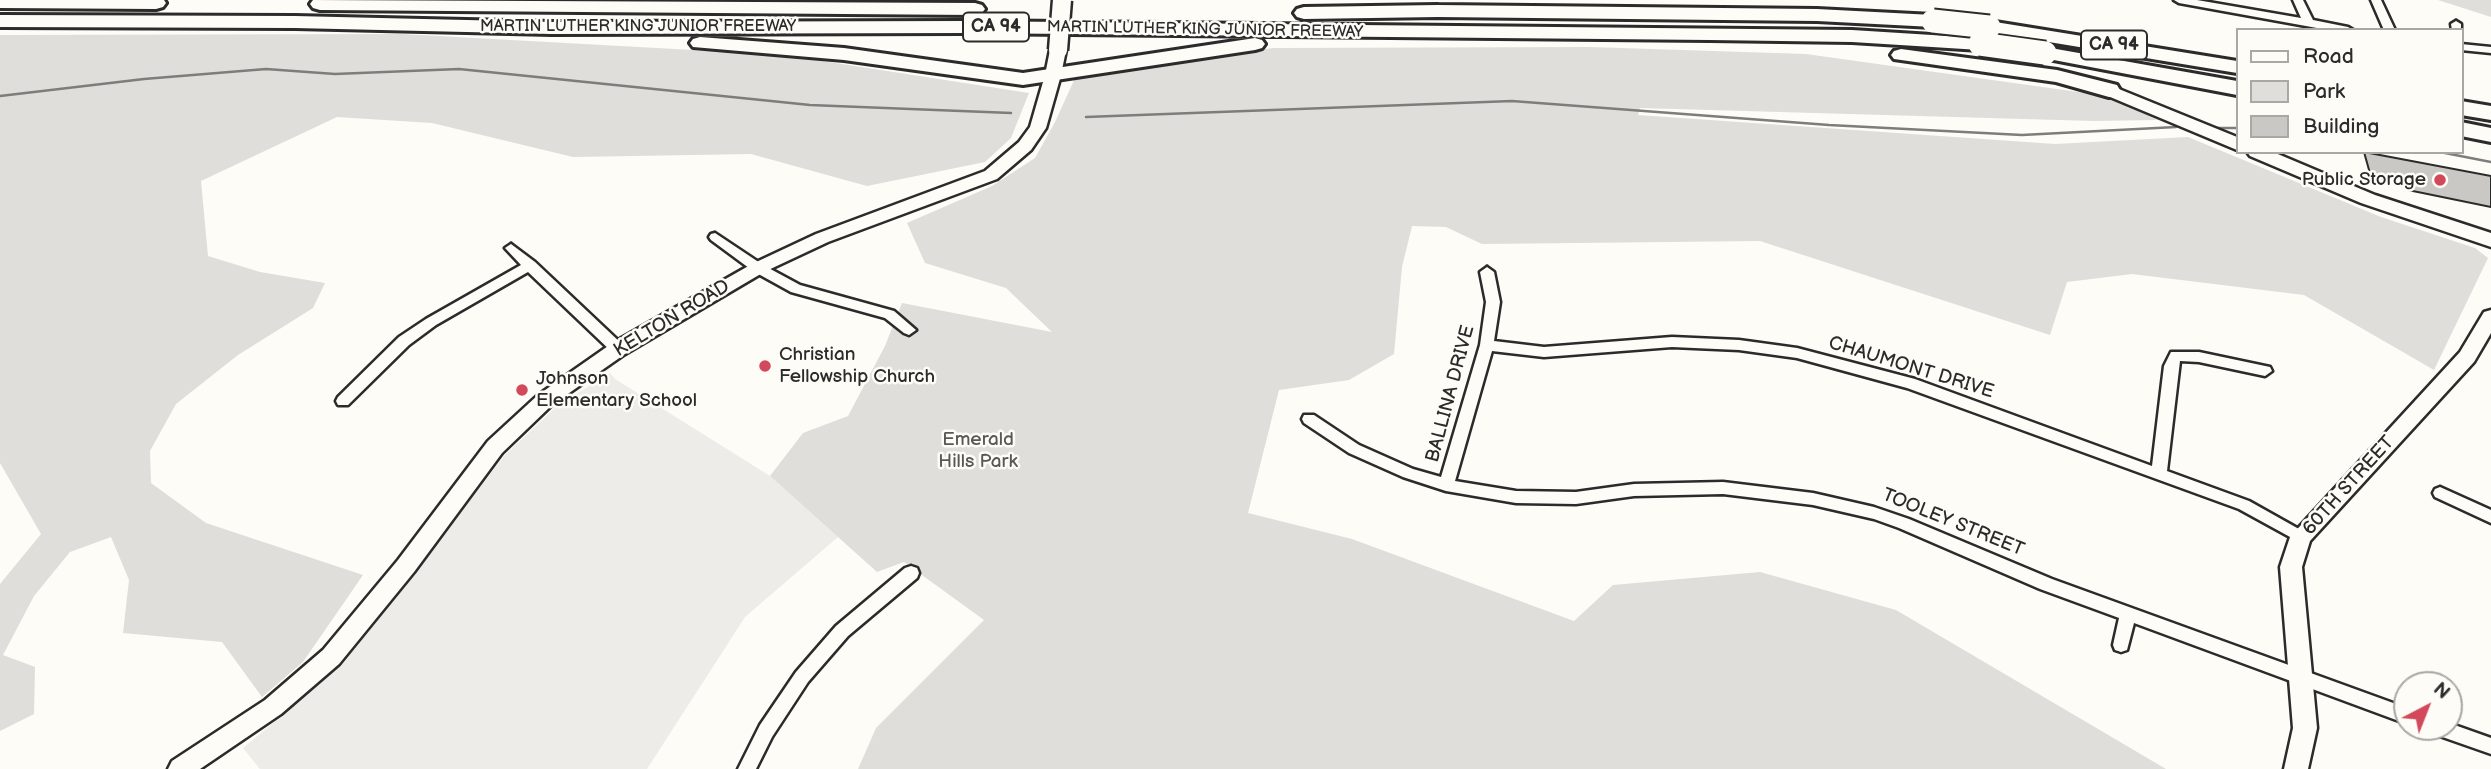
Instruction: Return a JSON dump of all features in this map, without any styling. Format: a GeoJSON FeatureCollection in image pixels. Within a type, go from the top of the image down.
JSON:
{"type":"FeatureCollection","features":[{"type":"Feature","properties":{"kind":"highway"},"geometry":{"type":"LineString","coordinates":[[72,0],[126,3]]}},
{"type":"Feature","properties":{"kind":"highway"},"geometry":{"type":"LineString","coordinates":[[321,4],[508,0]]}},
{"type":"Feature","properties":{"kind":"highway"},"geometry":{"type":"LineString","coordinates":[[1324,0],[1439,22]]}},
{"type":"Feature","properties":{"kind":"highway"},"geometry":{"type":"LineString","coordinates":[[1572,13],[1619,6],[1702,0]]}},
{"type":"Feature","properties":{"kind":"highway"},"geometry":{"type":"LineString","coordinates":[[1903,0],[2109,90]]}},
{"type":"Feature","properties":{"kind":"highway","name":"MARTIN LUTHER KING JUNIOR FREEWAY"},"geometry":{"type":"LineString","coordinates":[[0,2],[922,8],[1252,14],[1439,22],[1640,35],[2064,37],[2236,67]]}},
{"type":"Feature","properties":{"kind":"highway","name":"MARTIN LUTHER KING JUNIOR FREEWAY"},"geometry":{"type":"LineString","coordinates":[[0,21],[295,22],[552,28],[964,27],[1439,22],[1572,13],[1817,15],[1933,21],[2045,53],[2236,88]]}},
{"type":"Feature","properties":{"kind":"highway"},"geometry":{"type":"LineString","coordinates":[[552,28],[588,35],[844,54],[1023,79],[1265,43],[1439,22]]}},
{"type":"Feature","properties":{"kind":"highway"},"geometry":{"type":"LineString","coordinates":[[1640,35],[1889,54],[2057,76],[2109,90]]}},
{"type":"Feature","properties":{"kind":"highway"},"geometry":{"type":"LineString","coordinates":[[2463,108],[2491,113]]}},
{"type":"Feature","properties":{"kind":"highway"},"geometry":{"type":"LineString","coordinates":[[2463,129],[2491,135]]}},
{"type":"Feature","properties":{"kind":"main road","name":"KELTON ROAD"},"geometry":{"type":"LineString","coordinates":[[1053,75],[1062,0]]}},
{"type":"Feature","properties":{"kind":"main road"},"geometry":{"type":"LineString","coordinates":[[2109,90],[2236,144]]}},
{"type":"Feature","properties":{"kind":"main road"},"geometry":{"type":"LineString","coordinates":[[2261,154],[2368,199],[2491,240]]}},
{"type":"Feature","properties":{"kind":"street"},"geometry":{"type":"LineString","coordinates":[[2179,0],[2235,12],[2338,28]]}},
{"type":"Feature","properties":{"kind":"street"},"geometry":{"type":"LineString","coordinates":[[2298,0],[2308,22]]}},
{"type":"Feature","properties":{"kind":"street"},"geometry":{"type":"LineString","coordinates":[[2376,0],[2389,28]]}},
{"type":"Feature","properties":{"kind":"street"},"geometry":{"type":"LineString","coordinates":[[2463,44],[2491,50]]}},
{"type":"Feature","properties":{"kind":"street","name":"KELTON ROAD"},"geometry":{"type":"LineString","coordinates":[[180,769],[274,707],[331,657],[406,566],[495,447],[545,400],[618,349],[758,268],[822,238],[991,175],[1025,146],[1038,128],[1053,75]]}},
{"type":"Feature","properties":{"kind":"street"},"geometry":{"type":"LineString","coordinates":[[715,237],[758,268],[796,289],[888,314],[909,330]]}},
{"type":"Feature","properties":{"kind":"street"},"geometry":{"type":"LineString","coordinates":[[511,248],[618,349]]}},
{"type":"Feature","properties":{"kind":"street"},"geometry":{"type":"LineString","coordinates":[[343,401],[404,341],[431,322],[530,265]]}},
{"type":"Feature","properties":{"kind":"street","name":"BALLINA DRIVE"},"geometry":{"type":"LineString","coordinates":[[1446,485],[1487,345],[1493,302],[1487,272]]}},
{"type":"Feature","properties":{"kind":"street","name":"60TH STREET"},"geometry":{"type":"LineString","coordinates":[[2296,769],[2305,728],[2291,567],[2301,537],[2467,357],[2490,322]]}},
{"type":"Feature","properties":{"kind":"street","name":"CHAUMONT DRIVE"},"geometry":{"type":"LineString","coordinates":[[1487,345],[1544,352],[1602,345],[1672,342],[1739,345],[1797,353],[1910,383],[2244,505],[2301,537]]}},
{"type":"Feature","properties":{"kind":"street"},"geometry":{"type":"LineString","coordinates":[[2159,474],[2171,366],[2176,356],[2199,357],[2265,371]]}},
{"type":"Feature","properties":{"kind":"street","name":"TOOLEY STREET"},"geometry":{"type":"LineString","coordinates":[[1309,419],[1354,449],[1446,485],[1516,497],[1576,498],[1633,489],[1693,487],[1754,491],[1814,499],[1905,523],[2046,584],[2393,711]]}},
{"type":"Feature","properties":{"kind":"street"},"geometry":{"type":"LineString","coordinates":[[2440,493],[2491,517]]}},
{"type":"Feature","properties":{"kind":"street"},"geometry":{"type":"LineString","coordinates":[[747,769],[766,731],[802,677],[842,631],[911,573]]}},
{"type":"Feature","properties":{"kind":"street"},"geometry":{"type":"LineString","coordinates":[[2121,645],[2128,614]]}},
{"type":"Feature","properties":{"kind":"street"},"geometry":{"type":"LineString","coordinates":[[2463,736],[2491,746]]}},
{"type":"Feature","properties":{"kind":"shaded area"},"geometry":{"type":"Polygon","coordinates":[[[610,373],[615,379],[770,476],[838,537],[745,617],[647,769],[260,769],[243,748],[322,682],[379,618],[504,456],[557,406],[610,373]]]}},
{"type":"Feature","properties":{"kind":"green space"},"geometry":{"type":"Polygon","coordinates":[[[2438,0],[2491,0],[2491,17],[2438,0]]]}},
{"type":"Feature","properties":{"kind":"green space"},"geometry":{"type":"Polygon","coordinates":[[[402,34],[784,55],[1029,93],[1011,138],[985,162],[867,186],[751,154],[573,157],[432,123],[337,117],[201,181],[208,256],[260,272],[325,283],[313,308],[238,355],[176,404],[150,451],[151,483],[206,523],[363,575],[303,662],[262,697],[222,642],[123,633],[129,580],[111,537],[70,552],[34,596],[3,655],[35,667],[34,714],[0,731],[0,584],[41,534],[0,463],[0,35],[402,34]]]}},
{"type":"Feature","properties":{"kind":"green space","name":"Emerald Hills Park"},"geometry":{"type":"Polygon","coordinates":[[[1590,47],[1806,54],[2107,96],[2157,120],[2094,121],[1640,108],[1638,115],[2055,144],[2188,137],[2381,217],[2475,248],[2488,258],[2434,370],[2304,295],[2132,274],[2067,282],[2050,335],[1760,241],[1482,244],[1446,227],[1412,226],[1402,267],[1394,354],[1349,380],[1279,390],[1248,513],[1352,539],[1574,621],[1613,585],[1760,572],[1896,610],[2166,769],[858,769],[876,728],[984,620],[904,562],[877,572],[770,476],[803,433],[848,416],[885,346],[902,303],[1052,332],[1006,288],[925,263],[907,223],[992,186],[1035,158],[1076,76],[1273,48],[1590,47]]]}},
{"type":"Feature","properties":{"kind":"building","name":"Public Storage"},"geometry":{"type":"Polygon","coordinates":[[[2365,154],[2491,176],[2491,207],[2408,190],[2406,184],[2371,177],[2365,154]]]}},
{"type":"Feature","properties":{"kind":"waterway"},"geometry":{"type":"LineString","coordinates":[[0,96],[144,79],[266,69],[335,74],[459,69],[810,105],[1011,113]]}},
{"type":"Feature","properties":{"kind":"waterway"},"geometry":{"type":"LineString","coordinates":[[1086,117],[1512,101],[1829,125],[2022,135],[2176,127]]}},
{"type":"Feature","properties":{"kind":"waterway"},"geometry":{"type":"LineString","coordinates":[[2217,128],[2236,128]]}},
{"type":"Feature","properties":{"kind":"waterway"},"geometry":{"type":"LineString","coordinates":[[2450,154],[2491,162]]}},
{"type":"Feature","properties":{"kind":"place","name":"Public Storage"},"geometry":{"type":"Point","coordinates":[2440,180]}},
{"type":"Feature","properties":{"kind":"place","name":"Christian Fellowship Church"},"geometry":{"type":"Point","coordinates":[765,366]}},
{"type":"Feature","properties":{"kind":"place","name":"Johnson Elementary School"},"geometry":{"type":"Point","coordinates":[522,390]}}]}
